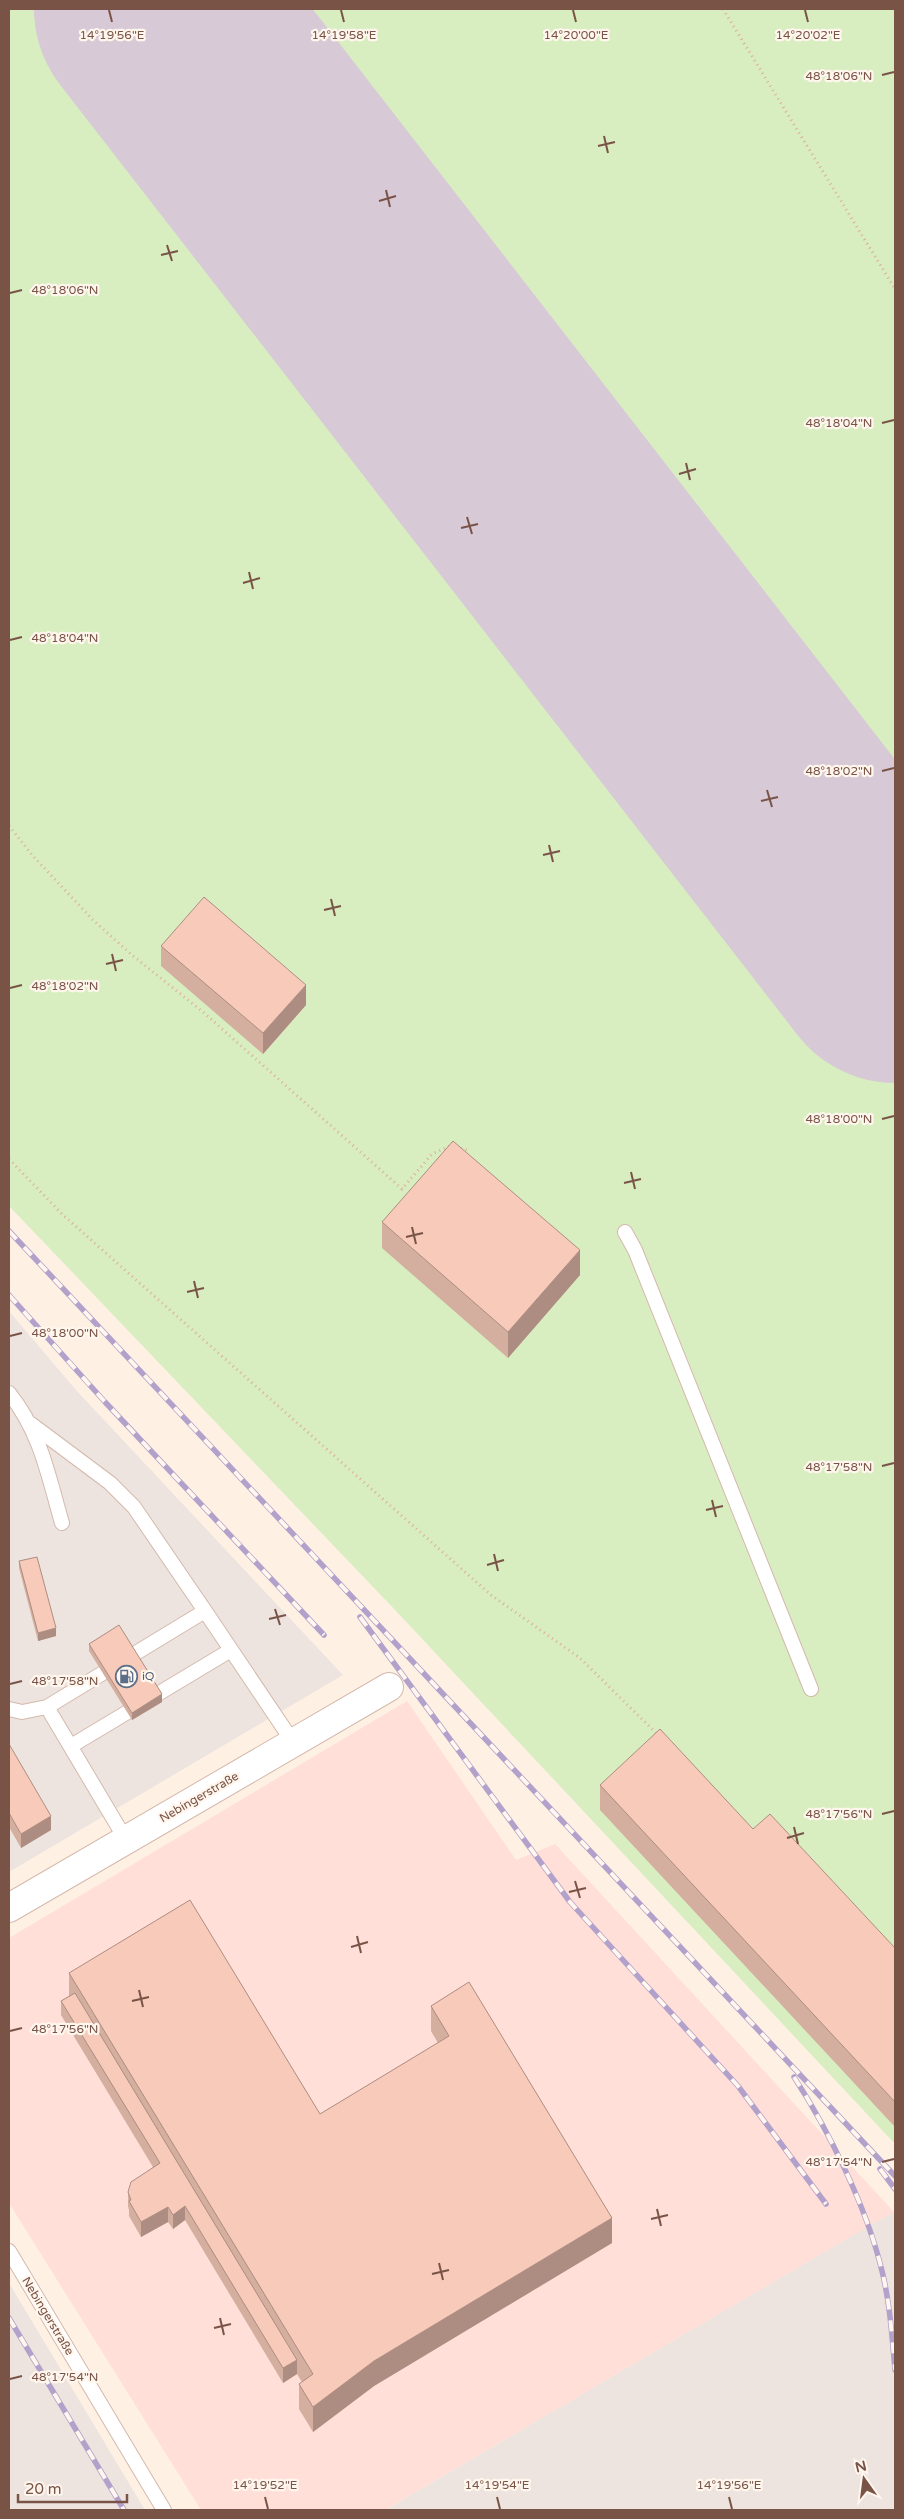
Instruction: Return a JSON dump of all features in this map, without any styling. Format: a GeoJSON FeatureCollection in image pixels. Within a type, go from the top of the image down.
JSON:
{"type":"FeatureCollection","features":[{"type":"Feature","properties":{"kind":"street","name":"Nebingerstraße"},"geometry":{"type":"LineString","coordinates":[[9,1908],[389,1687]]}},
{"type":"Feature","properties":{"kind":"lane"},"geometry":{"type":"LineString","coordinates":[[625,1232],[635,1250],[812,1690]]}},
{"type":"Feature","properties":{"kind":"lane"},"geometry":{"type":"LineString","coordinates":[[9,1393],[31,1424],[42,1453],[62,1523]]}},
{"type":"Feature","properties":{"kind":"lane"},"geometry":{"type":"LineString","coordinates":[[31,1424],[110,1482],[134,1507],[293,1742]]}},
{"type":"Feature","properties":{"kind":"lane"},"geometry":{"type":"LineString","coordinates":[[9,1710],[22,1712],[47,1707],[205,1611]]}},
{"type":"Feature","properties":{"kind":"lane"},"geometry":{"type":"LineString","coordinates":[[71,1746],[231,1650]]}},
{"type":"Feature","properties":{"kind":"lane"},"geometry":{"type":"LineString","coordinates":[[47,1707],[126,1840]]}},
{"type":"Feature","properties":{"kind":"lane","name":"Nebingerstraße"},"geometry":{"type":"LineString","coordinates":[[9,2251],[164,2510]]}},
{"type":"Feature","properties":{"kind":"path"},"geometry":{"type":"LineString","coordinates":[[723,9],[895,289]]}},
{"type":"Feature","properties":{"kind":"path"},"geometry":{"type":"LineString","coordinates":[[9,826],[33,856],[92,920],[203,1012],[402,1189],[432,1154],[440,1149],[449,1146],[461,1147],[470,1151]]}},
{"type":"Feature","properties":{"kind":"path"},"geometry":{"type":"LineString","coordinates":[[9,1159],[63,1214],[491,1596],[580,1658],[663,1740]]}},
{"type":"Feature","properties":{"kind":"shaded area"},"geometry":{"type":"Polygon","coordinates":[[[9,1311],[76,1390],[343,1675],[9,1872],[9,1311]]]}},
{"type":"Feature","properties":{"kind":"shaded area"},"geometry":{"type":"Polygon","coordinates":[[[407,1701],[516,1860],[555,1844],[894,2212],[385,2510],[201,2510],[9,2203],[9,1938],[407,1701]]]}},
{"type":"Feature","properties":{"kind":"shaded area"},"geometry":{"type":"Polygon","coordinates":[[[894,2212],[895,2510],[385,2510],[869,2226],[894,2212]]]}},
{"type":"Feature","properties":{"kind":"shaded area"},"geometry":{"type":"Polygon","coordinates":[[[9,2283],[145,2510],[9,2510],[9,2283]]]}},
{"type":"Feature","properties":{"kind":"green space"},"geometry":{"type":"Polygon","coordinates":[[[9,9],[895,9],[895,2144],[396,1611],[9,1206],[9,9]]]}},
{"type":"Feature","properties":{"kind":"building"},"geometry":{"type":"Polygon","coordinates":[[[204,897],[306,985],[263,1033],[161,946],[204,897]]]}},
{"type":"Feature","properties":{"kind":"building"},"geometry":{"type":"Polygon","coordinates":[[[453,1141],[580,1250],[508,1332],[382,1222],[453,1141]]]}},
{"type":"Feature","properties":{"kind":"building"},"geometry":{"type":"Polygon","coordinates":[[[37,1557],[56,1628],[38,1633],[19,1561],[37,1557]]]}},
{"type":"Feature","properties":{"kind":"building","name":"iQ"},"geometry":{"type":"Polygon","coordinates":[[[119,1625],[162,1694],[132,1713],[89,1644],[119,1625]]]}},
{"type":"Feature","properties":{"kind":"building"},"geometry":{"type":"Polygon","coordinates":[[[660,1729],[753,1829],[770,1814],[895,1948],[895,2102],[600,1785],[660,1729]]]}},
{"type":"Feature","properties":{"kind":"building"},"geometry":{"type":"Polygon","coordinates":[[[9,1744],[51,1816],[21,1834],[9,1813],[9,1744]]]}},
{"type":"Feature","properties":{"kind":"building"},"geometry":{"type":"Polygon","coordinates":[[[190,1900],[320,2114],[449,2036],[431,2006],[469,1982],[612,2218],[374,2361],[313,2407],[299,2384],[313,2374],[69,1973],[190,1900]]]}},
{"type":"Feature","properties":{"kind":"building"},"geometry":{"type":"Polygon","coordinates":[[[75,1993],[297,2360],[283,2368],[185,2206],[173,2215],[168,2207],[141,2222],[129,2201],[131,2200],[128,2192],[131,2182],[160,2163],[61,2001],[75,1993]]]}},
{"type":"Feature","properties":{"kind":"runway"},"geometry":{"type":"LineString","coordinates":[[157,9],[895,960]]}},
{"type":"Feature","properties":{"kind":"railway"},"geometry":{"type":"LineString","coordinates":[[9,1231],[895,2176]]}},
{"type":"Feature","properties":{"kind":"railway"},"geometry":{"type":"LineString","coordinates":[[9,1295],[105,1402],[324,1635]]}},
{"type":"Feature","properties":{"kind":"railway"},"geometry":{"type":"LineString","coordinates":[[360,1617],[570,1902],[738,2086],[826,2204]]}},
{"type":"Feature","properties":{"kind":"railway"},"geometry":{"type":"LineString","coordinates":[[794,2077],[846,2171],[867,2222],[885,2283],[895,2370]]}},
{"type":"Feature","properties":{"kind":"railway"},"geometry":{"type":"LineString","coordinates":[[880,2169],[895,2189]]}},
{"type":"Feature","properties":{"kind":"railway"},"geometry":{"type":"LineString","coordinates":[[9,2318],[124,2510]]}},
{"type":"Feature","properties":{"kind":"place","name":"iQ"},"geometry":{"type":"Point","coordinates":[126,1676]}}]}
